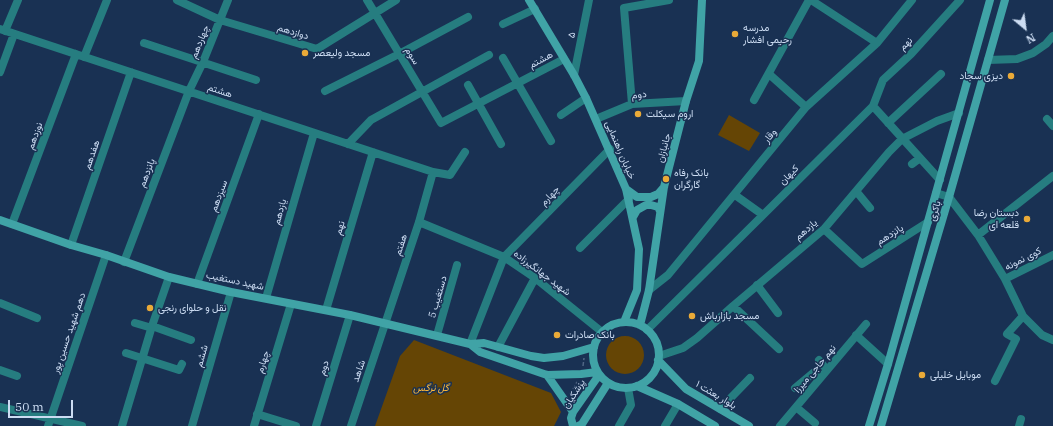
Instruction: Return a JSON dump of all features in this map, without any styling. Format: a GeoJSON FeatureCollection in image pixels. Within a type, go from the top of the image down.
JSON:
{"type":"FeatureCollection","features":[{"type":"Feature","properties":{"kind":"main road","name":"خیابان راهنمایی"},"geometry":{"type":"LineString","coordinates":[[529,0],[586,98],[610,149],[629,199],[639,249],[637,290],[624,322]]}},
{"type":"Feature","properties":{"kind":"main road","name":"جانبازان"},"geometry":{"type":"LineString","coordinates":[[644,328],[664,187],[686,101],[699,61],[702,0]]}},
{"type":"Feature","properties":{"kind":"main road","name":"باکری"},"geometry":{"type":"LineString","coordinates":[[868,426],[888,364],[990,0]]}},
{"type":"Feature","properties":{"kind":"main road","name":"باکری"},"geometry":{"type":"LineString","coordinates":[[881,426],[949,197],[1004,0]]}},
{"type":"Feature","properties":{"kind":"main road"},"geometry":{"type":"LineString","coordinates":[[626,189],[637,197],[651,197],[658,194],[664,187]]}},
{"type":"Feature","properties":{"kind":"main road"},"geometry":{"type":"LineString","coordinates":[[633,217],[637,210],[646,205],[658,207],[660,211]]}},
{"type":"Feature","properties":{"kind":"main road","name":"شهید دستغیب"},"geometry":{"type":"LineString","coordinates":[[0,220],[169,277],[231,292],[386,323],[470,344]]}},
{"type":"Feature","properties":{"kind":"main road"},"geometry":{"type":"LineString","coordinates":[[624,322],[632,322],[644,328],[656,342],[659,358],[656,368],[651,376],[637,386],[628,388],[621,388],[608,383],[598,373],[594,362],[594,347],[597,339],[602,332],[612,325],[624,322]]}},
{"type":"Feature","properties":{"kind":"main road"},"geometry":{"type":"LineString","coordinates":[[470,344],[484,343],[531,356],[544,358],[563,356],[594,347]]}},
{"type":"Feature","properties":{"kind":"main road"},"geometry":{"type":"LineString","coordinates":[[470,344],[480,352],[546,375],[598,373]]}},
{"type":"Feature","properties":{"kind":"main road","name":"بلوار بعثت ۱"},"geometry":{"type":"LineString","coordinates":[[659,358],[686,388],[749,426]]}},
{"type":"Feature","properties":{"kind":"main road","name":"پزشکیان"},"geometry":{"type":"LineString","coordinates":[[572,426],[570,418],[598,373]]}},
{"type":"Feature","properties":{"kind":"main road"},"geometry":{"type":"LineString","coordinates":[[546,375],[573,412]]}},
{"type":"Feature","properties":{"kind":"main road"},"geometry":{"type":"LineString","coordinates":[[578,426],[582,424],[608,383]]}},
{"type":"Feature","properties":{"kind":"main road"},"geometry":{"type":"LineString","coordinates":[[637,386],[678,404],[715,426]]}},
{"type":"Feature","properties":{"kind":"street"},"geometry":{"type":"LineString","coordinates":[[3,30],[18,0]]}},
{"type":"Feature","properties":{"kind":"street","name":"نوزدهم"},"geometry":{"type":"LineString","coordinates":[[12,224],[80,55],[107,0]]}},
{"type":"Feature","properties":{"kind":"street","name":"دوازدهم"},"geometry":{"type":"LineString","coordinates":[[177,0],[220,20],[317,49],[396,0]]}},
{"type":"Feature","properties":{"kind":"street","name":"چهاردهم"},"geometry":{"type":"LineString","coordinates":[[189,91],[203,62],[228,0]]}},
{"type":"Feature","properties":{"kind":"street","name":"سوم"},"geometry":{"type":"LineString","coordinates":[[367,0],[441,123]]}},
{"type":"Feature","properties":{"kind":"street","name":"۵"},"geometry":{"type":"LineString","coordinates":[[574,75],[589,0]]}},
{"type":"Feature","properties":{"kind":"street"},"geometry":{"type":"LineString","coordinates":[[632,104],[624,8],[669,0]]}},
{"type":"Feature","properties":{"kind":"street"},"geometry":{"type":"LineString","coordinates":[[754,100],[810,0],[876,43]]}},
{"type":"Feature","properties":{"kind":"street","name":"وقار"},"geometry":{"type":"LineString","coordinates":[[649,290],[668,275],[806,107],[876,43],[912,0]]}},
{"type":"Feature","properties":{"kind":"street","name":"نهم"},"geometry":{"type":"LineString","coordinates":[[873,106],[883,80],[911,54],[960,0]]}},
{"type":"Feature","properties":{"kind":"street"},"geometry":{"type":"LineString","coordinates":[[503,24],[535,9]]}},
{"type":"Feature","properties":{"kind":"street"},"geometry":{"type":"LineString","coordinates":[[326,91],[468,17]]}},
{"type":"Feature","properties":{"kind":"street","name":"هشتم"},"geometry":{"type":"LineString","coordinates":[[3,30],[433,172],[450,175],[465,152]]}},
{"type":"Feature","properties":{"kind":"street"},"geometry":{"type":"LineString","coordinates":[[0,72],[14,34]]}},
{"type":"Feature","properties":{"kind":"street"},"geometry":{"type":"LineString","coordinates":[[988,60],[1017,59],[1033,53],[1046,44],[1053,36]]}},
{"type":"Feature","properties":{"kind":"street"},"geometry":{"type":"LineString","coordinates":[[144,43],[256,80]]}},
{"type":"Feature","properties":{"kind":"street"},"geometry":{"type":"LineString","coordinates":[[348,144],[371,120],[490,55]]}},
{"type":"Feature","properties":{"kind":"street"},"geometry":{"type":"LineString","coordinates":[[503,58],[551,141]]}},
{"type":"Feature","properties":{"kind":"street","name":"هشتم"},"geometry":{"type":"LineString","coordinates":[[441,123],[564,59]]}},
{"type":"Feature","properties":{"kind":"street","name":"هفدهم"},"geometry":{"type":"LineString","coordinates":[[71,245],[131,72]]}},
{"type":"Feature","properties":{"kind":"street"},"geometry":{"type":"LineString","coordinates":[[768,74],[806,107]]}},
{"type":"Feature","properties":{"kind":"street"},"geometry":{"type":"LineString","coordinates":[[888,123],[941,74]]}},
{"type":"Feature","properties":{"kind":"street"},"geometry":{"type":"LineString","coordinates":[[468,85],[501,144]]}},
{"type":"Feature","properties":{"kind":"street","name":"پانزدهم"},"geometry":{"type":"LineString","coordinates":[[124,262],[189,91]]}},
{"type":"Feature","properties":{"kind":"street"},"geometry":{"type":"LineString","coordinates":[[561,115],[586,98]]}},
{"type":"Feature","properties":{"kind":"street","name":"دوم"},"geometry":{"type":"LineString","coordinates":[[596,119],[632,104],[686,101]]}},
{"type":"Feature","properties":{"kind":"street"},"geometry":{"type":"LineString","coordinates":[[873,106],[940,180]]}},
{"type":"Feature","properties":{"kind":"street","name":"کیهان"},"geometry":{"type":"LineString","coordinates":[[644,328],[763,215],[873,106]]}},
{"type":"Feature","properties":{"kind":"street","name":"یازدهم"},"geometry":{"type":"LineString","coordinates":[[659,358],[683,348],[697,338],[824,229],[902,138],[937,121],[959,113]]}},
{"type":"Feature","properties":{"kind":"street","name":"سیزدهم"},"geometry":{"type":"LineString","coordinates":[[197,284],[259,114]]}},
{"type":"Feature","properties":{"kind":"street"},"geometry":{"type":"LineString","coordinates":[[1047,119],[1053,126]]}},
{"type":"Feature","properties":{"kind":"street","name":"یازدهم"},"geometry":{"type":"LineString","coordinates":[[266,298],[314,132]]}},
{"type":"Feature","properties":{"kind":"street","name":"چهارم"},"geometry":{"type":"LineString","coordinates":[[504,257],[610,149]]}},
{"type":"Feature","properties":{"kind":"street","name":"نهم"},"geometry":{"type":"LineString","coordinates":[[326,310],[374,152]]}},
{"type":"Feature","properties":{"kind":"street"},"geometry":{"type":"LineString","coordinates":[[912,164],[920,158]]}},
{"type":"Feature","properties":{"kind":"street","name":"هفتم"},"geometry":{"type":"LineString","coordinates":[[386,323],[419,222],[433,172]]}},
{"type":"Feature","properties":{"kind":"street"},"geometry":{"type":"LineString","coordinates":[[978,235],[1053,176]]}},
{"type":"Feature","properties":{"kind":"street"},"geometry":{"type":"LineString","coordinates":[[856,191],[870,208]]}},
{"type":"Feature","properties":{"kind":"street"},"geometry":{"type":"LineString","coordinates":[[936,193],[949,197]]}},
{"type":"Feature","properties":{"kind":"street"},"geometry":{"type":"LineString","coordinates":[[735,195],[763,215]]}},
{"type":"Feature","properties":{"kind":"street","name":"کوی نمونه"},"geometry":{"type":"LineString","coordinates":[[949,197],[978,235],[1005,279],[1053,255]]}},
{"type":"Feature","properties":{"kind":"street"},"geometry":{"type":"LineString","coordinates":[[580,248],[629,199]]}},
{"type":"Feature","properties":{"kind":"street","name":"شهید جهانگیرزاده"},"geometry":{"type":"LineString","coordinates":[[419,222],[504,257],[535,278],[602,332]]}},
{"type":"Feature","properties":{"kind":"street","name":"پانزدهم"},"geometry":{"type":"LineString","coordinates":[[824,229],[862,264],[928,222]]}},
{"type":"Feature","properties":{"kind":"street","name":"دهم شهید حسین پور"},"geometry":{"type":"LineString","coordinates":[[49,422],[106,255]]}},
{"type":"Feature","properties":{"kind":"street"},"geometry":{"type":"LineString","coordinates":[[470,344],[504,257]]}},
{"type":"Feature","properties":{"kind":"street","name":"دستغیب 5"},"geometry":{"type":"LineString","coordinates":[[437,335],[457,265]]}},
{"type":"Feature","properties":{"kind":"street"},"geometry":{"type":"LineString","coordinates":[[122,426],[142,358],[169,277]]}},
{"type":"Feature","properties":{"kind":"street"},"geometry":{"type":"LineString","coordinates":[[498,347],[535,278]]}},
{"type":"Feature","properties":{"kind":"street"},"geometry":{"type":"LineString","coordinates":[[1005,279],[1023,316],[1042,335],[1053,340]]}},
{"type":"Feature","properties":{"kind":"street"},"geometry":{"type":"LineString","coordinates":[[757,285],[778,312]]}},
{"type":"Feature","properties":{"kind":"street","name":"ششم"},"geometry":{"type":"LineString","coordinates":[[192,426],[231,292]]}},
{"type":"Feature","properties":{"kind":"street"},"geometry":{"type":"LineString","coordinates":[[0,303],[37,318]]}},
{"type":"Feature","properties":{"kind":"street","name":"چهارم"},"geometry":{"type":"LineString","coordinates":[[254,426],[291,304]]}},
{"type":"Feature","properties":{"kind":"street"},"geometry":{"type":"LineString","coordinates":[[733,306],[778,349]]}},
{"type":"Feature","properties":{"kind":"street","name":"دوم"},"geometry":{"type":"LineString","coordinates":[[316,426],[350,315]]}},
{"type":"Feature","properties":{"kind":"street"},"geometry":{"type":"LineString","coordinates":[[995,381],[1016,339],[1007,334],[1023,316]]}},
{"type":"Feature","properties":{"kind":"street"},"geometry":{"type":"LineString","coordinates":[[135,323],[191,340]]}},
{"type":"Feature","properties":{"kind":"street","name":"شاهد"},"geometry":{"type":"LineString","coordinates":[[351,426],[386,323]]}},
{"type":"Feature","properties":{"kind":"street","name":"نهم حاجی میرزا"},"geometry":{"type":"LineString","coordinates":[[780,426],[866,324]]}},
{"type":"Feature","properties":{"kind":"street"},"geometry":{"type":"LineString","coordinates":[[856,335],[888,364]]}},
{"type":"Feature","properties":{"kind":"street"},"geometry":{"type":"LineString","coordinates":[[126,353],[179,370],[182,364]]}},
{"type":"Feature","properties":{"kind":"street"},"geometry":{"type":"LineString","coordinates":[[819,360],[827,370]]}},
{"type":"Feature","properties":{"kind":"street"},"geometry":{"type":"LineString","coordinates":[[0,370],[17,376]]}},
{"type":"Feature","properties":{"kind":"street"},"geometry":{"type":"LineString","coordinates":[[794,388],[813,373],[819,379]]}},
{"type":"Feature","properties":{"kind":"street"},"geometry":{"type":"LineString","coordinates":[[720,409],[750,378]]}},
{"type":"Feature","properties":{"kind":"street"},"geometry":{"type":"LineString","coordinates":[[619,426],[631,405],[628,388]]}},
{"type":"Feature","properties":{"kind":"street"},"geometry":{"type":"LineString","coordinates":[[665,426],[678,404]]}},
{"type":"Feature","properties":{"kind":"street"},"geometry":{"type":"LineString","coordinates":[[0,407],[49,422],[82,426]]}},
{"type":"Feature","properties":{"kind":"street"},"geometry":{"type":"LineString","coordinates":[[796,407],[815,423]]}},
{"type":"Feature","properties":{"kind":"street"},"geometry":{"type":"LineString","coordinates":[[257,414],[296,426]]}},
{"type":"Feature","properties":{"kind":"green space"},"geometry":{"type":"Polygon","coordinates":[[[729,115],[760,133],[749,151],[718,135],[729,115]]]}},
{"type":"Feature","properties":{"kind":"green space"},"geometry":{"type":"Polygon","coordinates":[[[621,336],[629,336],[639,341],[643,348],[643,362],[639,369],[629,374],[621,374],[611,369],[609,366],[606,359],[606,351],[611,341],[614,339],[621,336]]]}},
{"type":"Feature","properties":{"kind":"green space","name":"گل نرگس"},"geometry":{"type":"Polygon","coordinates":[[[414,340],[551,393],[561,412],[554,426],[375,426],[400,356],[414,340]]]}},
{"type":"Feature","properties":{"kind":"place","name":"مدرسه رحیمی افشار"},"geometry":{"type":"Point","coordinates":[735,34]}},
{"type":"Feature","properties":{"kind":"place","name":"مسجد ولیعصر"},"geometry":{"type":"Point","coordinates":[305,53]}},
{"type":"Feature","properties":{"kind":"place","name":"دیزى سجاد"},"geometry":{"type":"Point","coordinates":[1011,76]}},
{"type":"Feature","properties":{"kind":"place","name":"اروم سیکلت"},"geometry":{"type":"Point","coordinates":[638,114]}},
{"type":"Feature","properties":{"kind":"place","name":"بانک رفاه گارگران"},"geometry":{"type":"Point","coordinates":[666,179]}},
{"type":"Feature","properties":{"kind":"place","name":"دبستان رضا قلعه ای"},"geometry":{"type":"Point","coordinates":[1027,219]}},
{"type":"Feature","properties":{"kind":"place","name":"نقل و حلوای رنجی"},"geometry":{"type":"Point","coordinates":[150,308]}},
{"type":"Feature","properties":{"kind":"place","name":"مسجد بازارباش"},"geometry":{"type":"Point","coordinates":[692,316]}},
{"type":"Feature","properties":{"kind":"place","name":"بانک صادرات"},"geometry":{"type":"Point","coordinates":[557,335]}},
{"type":"Feature","properties":{"kind":"place","name":"موبایل خلیلی"},"geometry":{"type":"Point","coordinates":[922,375]}}]}
